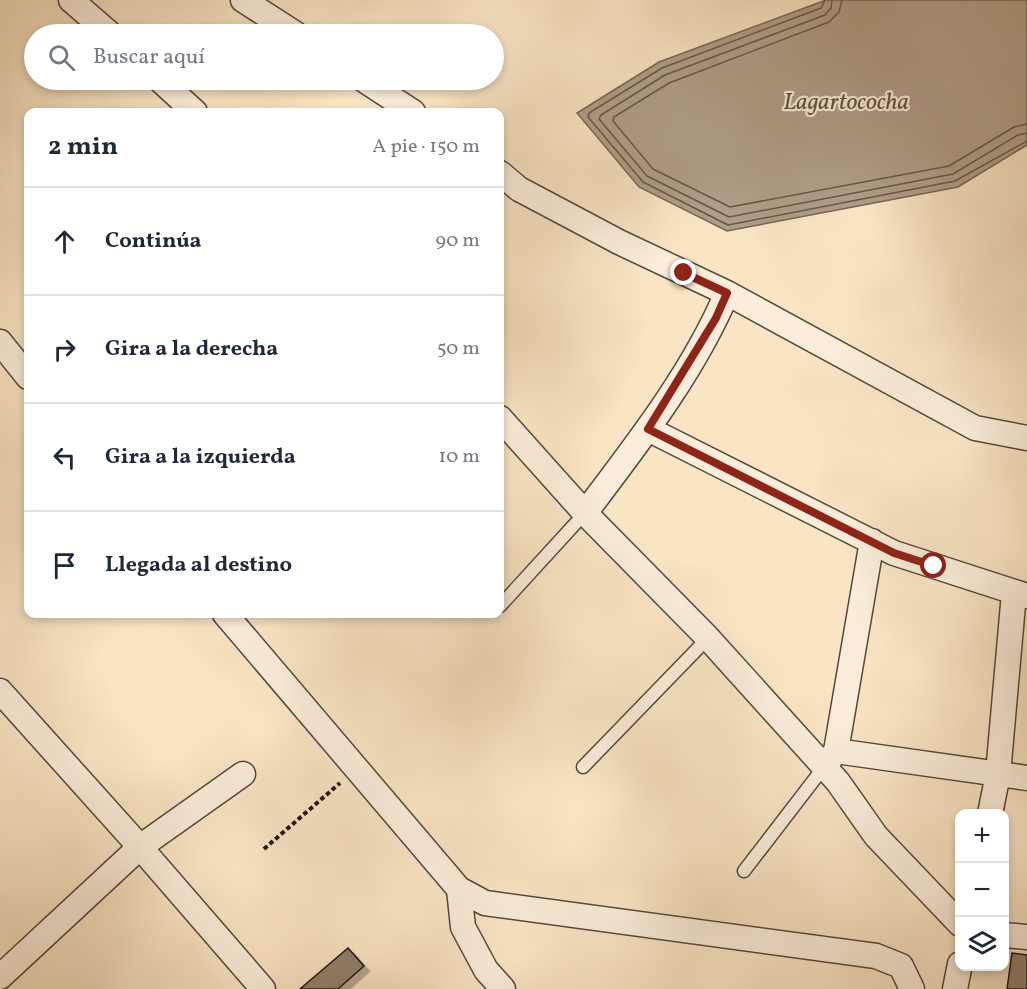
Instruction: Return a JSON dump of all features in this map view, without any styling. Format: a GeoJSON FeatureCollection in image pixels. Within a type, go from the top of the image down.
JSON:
{"type":"FeatureCollection","features":[{"type":"Feature","properties":{"kind":"street"},"geometry":{"type":"LineString","coordinates":[[71,0],[99,24]]}},
{"type":"Feature","properties":{"kind":"street"},"geometry":{"type":"LineString","coordinates":[[243,0],[280,24]]}},
{"type":"Feature","properties":{"kind":"street"},"geometry":{"type":"LineString","coordinates":[[171,90],[191,108]]}},
{"type":"Feature","properties":{"kind":"street"},"geometry":{"type":"LineString","coordinates":[[379,90],[407,108]]}},
{"type":"Feature","properties":{"kind":"street"},"geometry":{"type":"LineString","coordinates":[[504,176],[519,189],[619,242],[727,293],[975,428],[1027,438]]}},
{"type":"Feature","properties":{"kind":"street"},"geometry":{"type":"LineString","coordinates":[[585,513],[648,429],[716,318],[727,293]]}},
{"type":"Feature","properties":{"kind":"street"},"geometry":{"type":"LineString","coordinates":[[0,342],[24,372]]}},
{"type":"Feature","properties":{"kind":"street"},"geometry":{"type":"LineString","coordinates":[[504,422],[585,513],[830,759],[838,782],[876,836],[955,919]]}},
{"type":"Feature","properties":{"kind":"street"},"geometry":{"type":"LineString","coordinates":[[648,429],[894,553],[1020,594],[998,774],[991,809]]}},
{"type":"Feature","properties":{"kind":"street"},"geometry":{"type":"LineString","coordinates":[[830,759],[872,541]]}},
{"type":"Feature","properties":{"kind":"street"},"geometry":{"type":"LineString","coordinates":[[228,618],[459,889],[485,903],[876,956],[901,966],[912,989]]}},
{"type":"Feature","properties":{"kind":"street"},"geometry":{"type":"LineString","coordinates":[[0,691],[141,847],[263,989]]}},
{"type":"Feature","properties":{"kind":"street"},"geometry":{"type":"LineString","coordinates":[[830,759],[1027,778]]}},
{"type":"Feature","properties":{"kind":"street"},"geometry":{"type":"LineString","coordinates":[[0,977],[141,847],[243,774]]}},
{"type":"Feature","properties":{"kind":"street"},"geometry":{"type":"LineString","coordinates":[[459,889],[463,927],[486,970],[503,989]]}},
{"type":"Feature","properties":{"kind":"street"},"geometry":{"type":"LineString","coordinates":[[1009,935],[1027,937]]}},
{"type":"Feature","properties":{"kind":"street"},"geometry":{"type":"LineString","coordinates":[[955,989],[959,971]]}},
{"type":"Feature","properties":{"kind":"lane"},"geometry":{"type":"LineString","coordinates":[[504,602],[585,513]]}},
{"type":"Feature","properties":{"kind":"lane"},"geometry":{"type":"LineString","coordinates":[[583,767],[708,638]]}},
{"type":"Feature","properties":{"kind":"lane"},"geometry":{"type":"LineString","coordinates":[[744,871],[830,759]]}},
{"type":"Feature","properties":{"kind":"path"},"geometry":{"type":"LineString","coordinates":[[264,849],[357,768]]}},
{"type":"Feature","properties":{"kind":"water","name":"Lagartococha"},"geometry":{"type":"Polygon","coordinates":[[[826,0],[1027,0],[1027,145],[958,187],[727,231],[639,187],[577,113],[659,62],[826,0]]]}},
{"type":"Feature","properties":{"kind":"building"},"geometry":{"type":"Polygon","coordinates":[[[348,948],[364,966],[338,989],[300,989],[348,948]]]}},
{"type":"Feature","properties":{"kind":"building"},"geometry":{"type":"Polygon","coordinates":[[[1012,953],[1027,955],[1027,989],[1007,989],[1012,953]]]}},
{"type":"Feature","properties":{"kind":"route"},"geometry":{"type":"LineString","coordinates":[[684,273],[727,293],[716,318],[648,429],[894,553],[934,566]]}}]}
